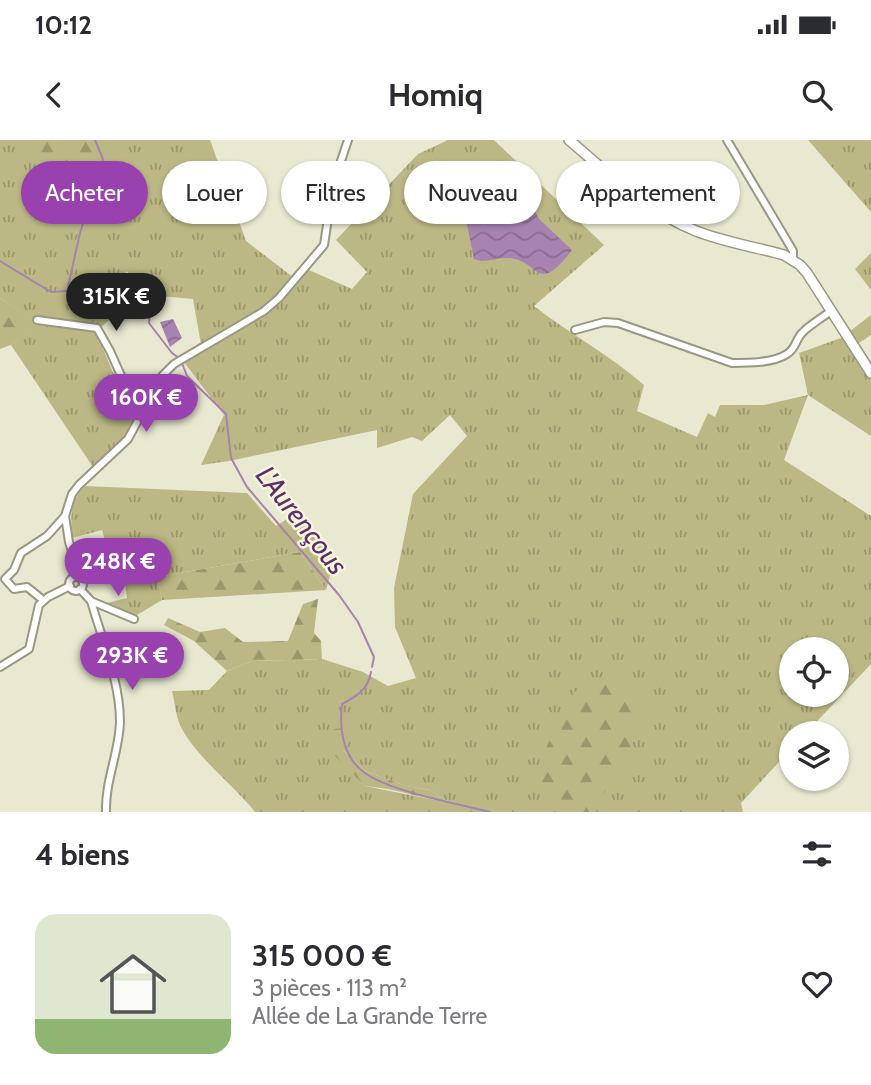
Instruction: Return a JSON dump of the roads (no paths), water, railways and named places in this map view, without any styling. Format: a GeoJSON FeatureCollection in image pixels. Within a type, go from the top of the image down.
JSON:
{"type":"FeatureCollection","features":[{"type":"Feature","properties":{"kind":"street"},"geometry":{"type":"LineString","coordinates":[[43,600],[27,587],[14,589],[5,579],[21,553],[47,536],[65,516],[72,495],[79,485],[128,439],[162,376],[174,364],[264,311],[279,298],[324,245],[333,185],[348,140]]}},
{"type":"Feature","properties":{"kind":"street"},"geometry":{"type":"LineString","coordinates":[[569,140],[627,190],[684,225],[793,259],[807,273],[871,373]]}},
{"type":"Feature","properties":{"kind":"street"},"geometry":{"type":"LineString","coordinates":[[727,140],[793,251],[793,259]]}},
{"type":"Feature","properties":{"kind":"street"},"geometry":{"type":"LineString","coordinates":[[576,330],[604,322],[618,323],[732,363],[747,363],[785,356],[792,351],[797,338],[804,331],[831,311]]}},
{"type":"Feature","properties":{"kind":"street"},"geometry":{"type":"LineString","coordinates":[[37,320],[97,328],[140,418]]}},
{"type":"Feature","properties":{"kind":"street"},"geometry":{"type":"LineString","coordinates":[[65,516],[77,567],[76,577]]}},
{"type":"Feature","properties":{"kind":"street"},"geometry":{"type":"LineString","coordinates":[[69,586],[70,580],[76,577]]}},
{"type":"Feature","properties":{"kind":"street"},"geometry":{"type":"LineString","coordinates":[[76,577],[82,580],[80,589]]}},
{"type":"Feature","properties":{"kind":"street"},"geometry":{"type":"LineString","coordinates":[[0,667],[29,649],[39,605],[43,600],[69,586]]}},
{"type":"Feature","properties":{"kind":"street"},"geometry":{"type":"LineString","coordinates":[[69,586],[74,590],[80,589]]}},
{"type":"Feature","properties":{"kind":"street"},"geometry":{"type":"LineString","coordinates":[[80,589],[91,601],[134,619]]}},
{"type":"Feature","properties":{"kind":"street"},"geometry":{"type":"LineString","coordinates":[[91,601],[119,698],[118,738],[106,794],[106,812]]}},
{"type":"Feature","properties":{"kind":"water"},"geometry":{"type":"Polygon","coordinates":[[[542,222],[572,250],[551,272],[544,274],[518,260],[507,258],[482,261],[474,259],[467,225],[542,224],[542,222]]]}},
{"type":"Feature","properties":{"kind":"water"},"geometry":{"type":"Polygon","coordinates":[[[134,283],[148,297],[140,306],[127,302],[123,296],[126,284],[134,283]]]}},
{"type":"Feature","properties":{"kind":"water"},"geometry":{"type":"Polygon","coordinates":[[[173,319],[182,338],[170,347],[160,322],[173,319]]]}},
{"type":"Feature","properties":{"kind":"waterway","name":"L'Aurençous"},"geometry":{"type":"LineString","coordinates":[[95,140],[103,159],[80,233],[67,291],[124,308],[150,310],[149,323],[179,358]]}},
{"type":"Feature","properties":{"kind":"waterway"},"geometry":{"type":"LineString","coordinates":[[0,261],[51,292],[67,291]]}},
{"type":"Feature","properties":{"kind":"waterway","name":"L'Aurençous"},"geometry":{"type":"LineString","coordinates":[[182,363],[187,376],[226,414],[231,458],[247,487],[339,595],[358,622],[374,657],[372,667]]}},
{"type":"Feature","properties":{"kind":"waterway","name":"L'Aurençous"},"geometry":{"type":"LineString","coordinates":[[371,672],[361,692],[342,704],[344,742],[358,767],[390,786],[490,812]]}}]}
